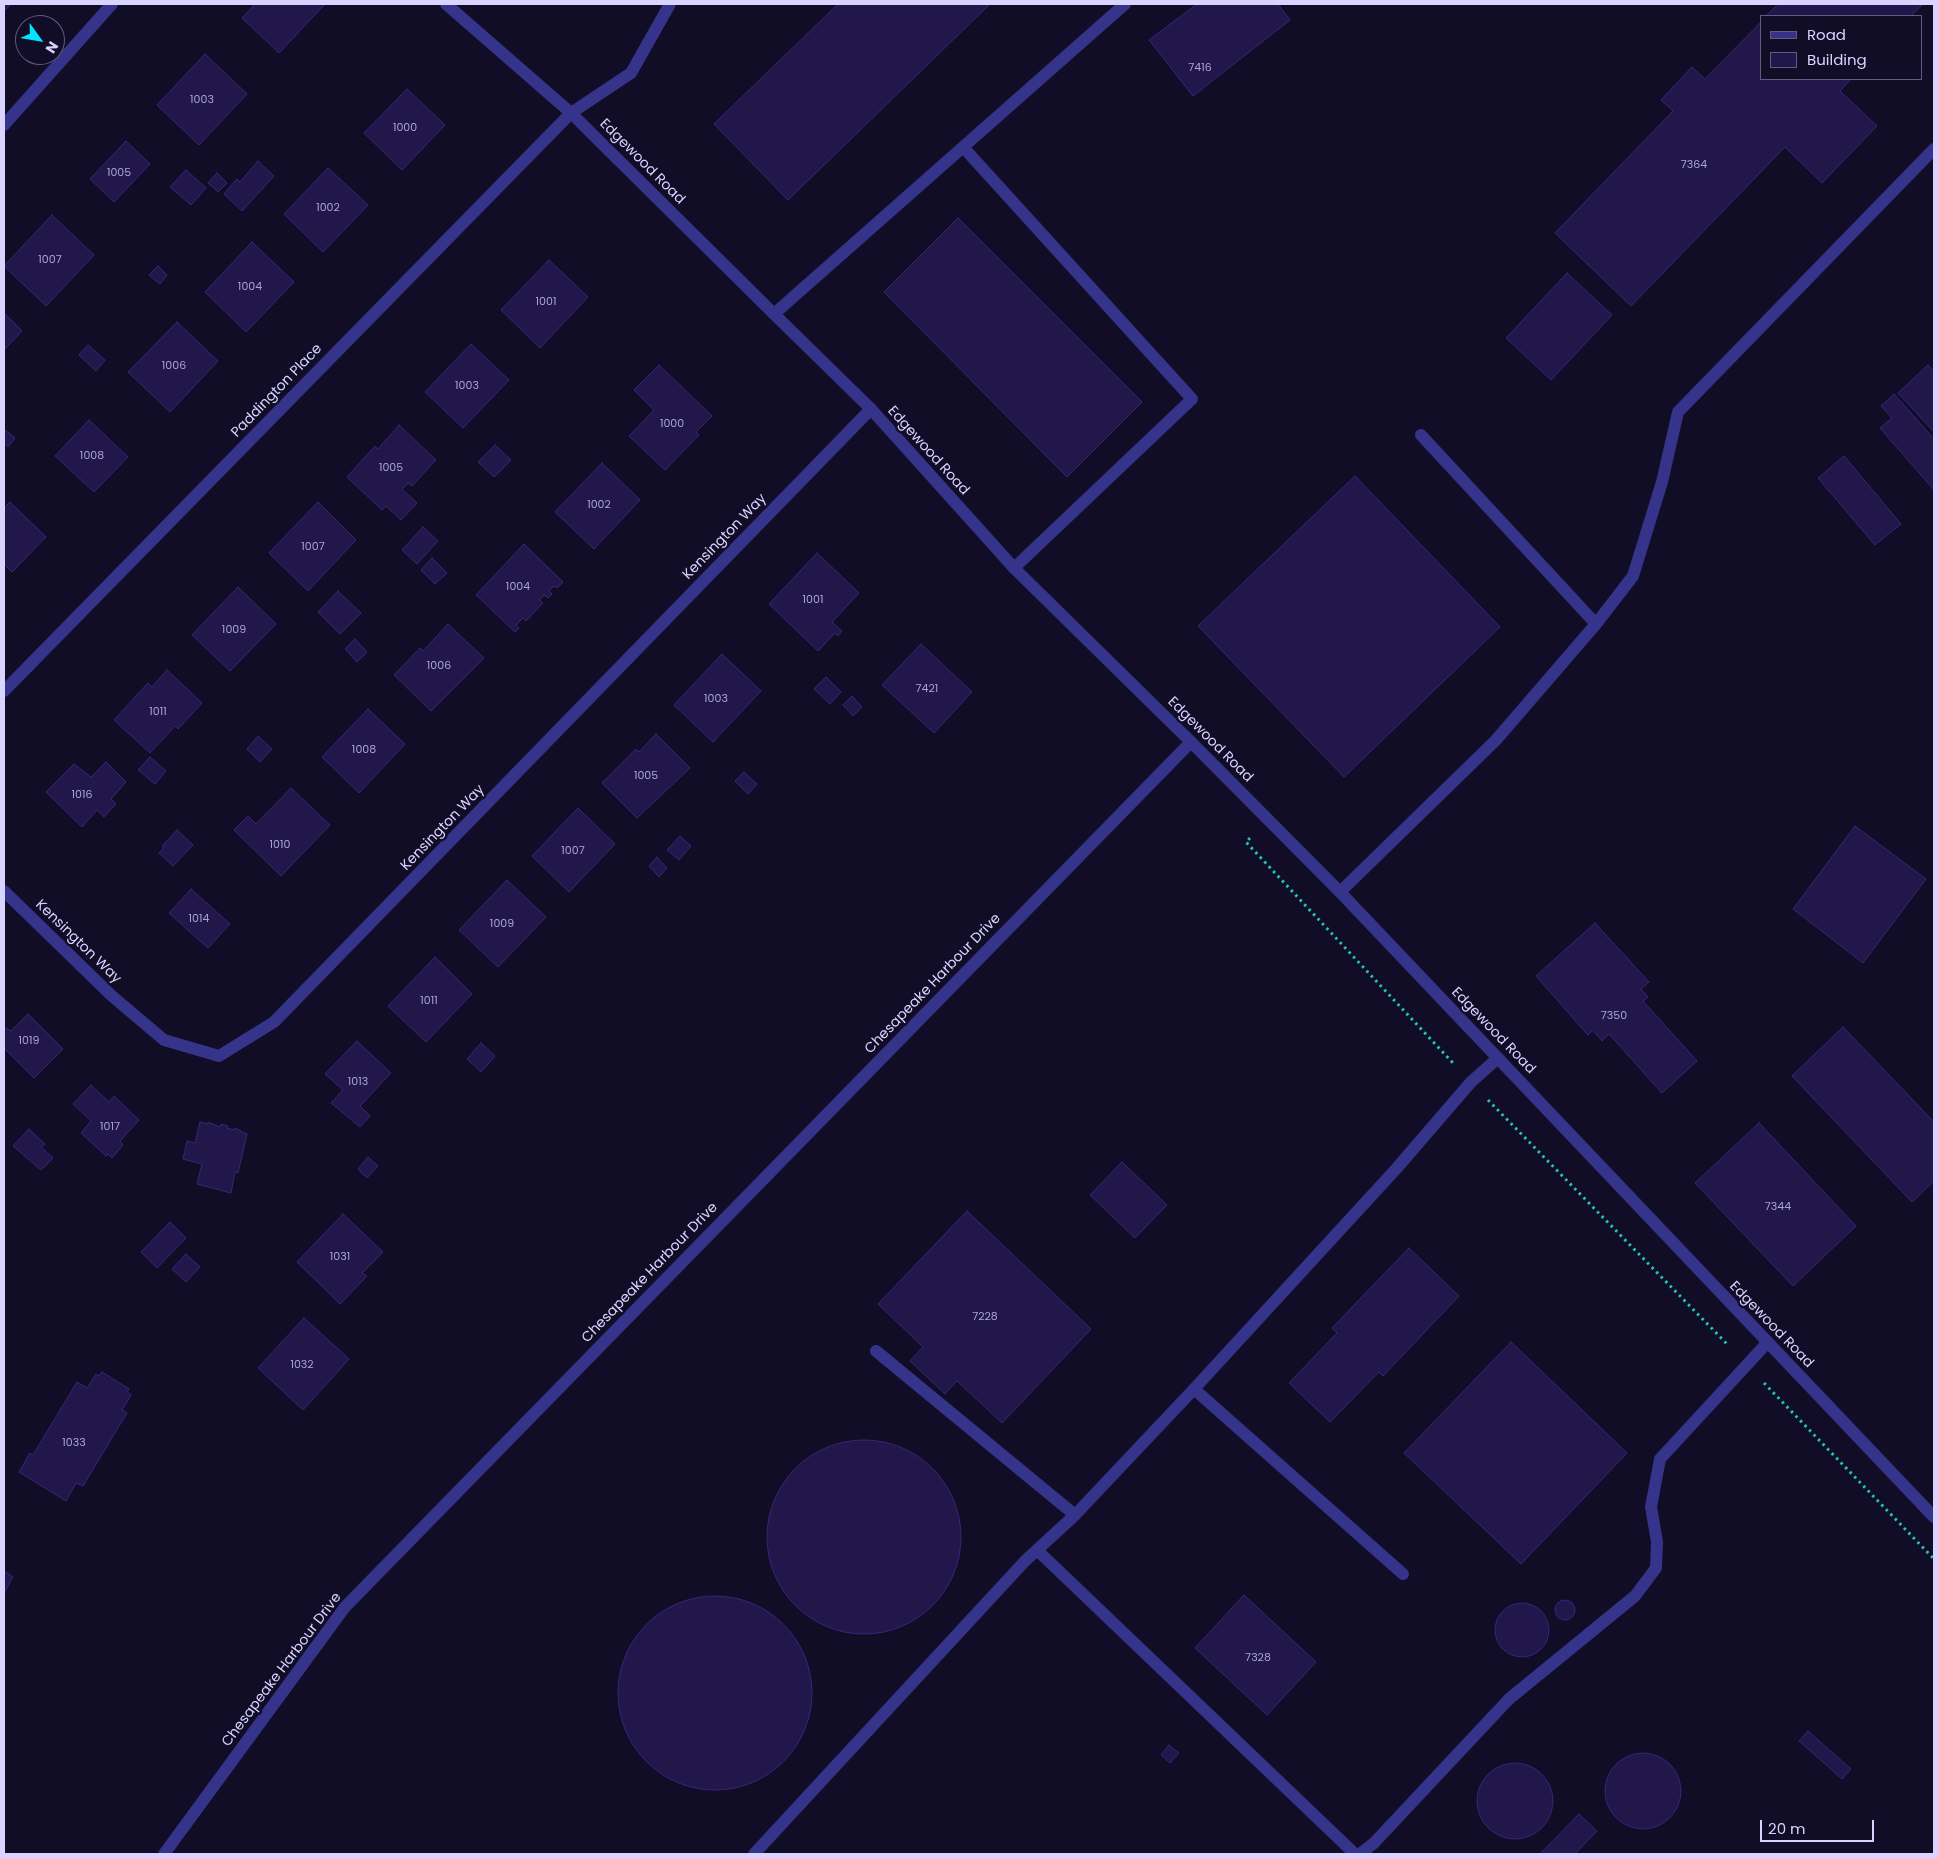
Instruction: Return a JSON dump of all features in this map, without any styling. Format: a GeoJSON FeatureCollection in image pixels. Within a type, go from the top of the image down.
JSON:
{"type":"FeatureCollection","features":[{"type":"Feature","properties":{"kind":"street"},"geometry":{"type":"LineString","coordinates":[[4,125],[112,4]]}},
{"type":"Feature","properties":{"kind":"street","name":"Edgewood Road"},"geometry":{"type":"LineString","coordinates":[[446,4],[571,113],[871,410],[1014,568],[1340,892],[1934,1517]]}},
{"type":"Feature","properties":{"kind":"street","name":"Paddington Place"},"geometry":{"type":"LineString","coordinates":[[4,691],[571,113],[631,73],[670,4]]}},
{"type":"Feature","properties":{"kind":"street"},"geometry":{"type":"LineString","coordinates":[[774,314],[1125,4]]}},
{"type":"Feature","properties":{"kind":"street"},"geometry":{"type":"LineString","coordinates":[[963,147],[1192,399],[1014,568]]}},
{"type":"Feature","properties":{"kind":"street"},"geometry":{"type":"LineString","coordinates":[[1340,892],[1496,740],[1596,624],[1633,576],[1662,482],[1678,412],[1934,149]]}},
{"type":"Feature","properties":{"kind":"street","name":"Kensington Way"},"geometry":{"type":"LineString","coordinates":[[4,892],[112,996],[164,1040],[219,1056],[274,1022],[871,410]]}},
{"type":"Feature","properties":{"kind":"street"},"geometry":{"type":"LineString","coordinates":[[1421,436],[1596,624]]}},
{"type":"Feature","properties":{"kind":"street","name":"Chesapeake Harbour Drive"},"geometry":{"type":"LineString","coordinates":[[164,1854],[345,1607],[1191,742]]}},
{"type":"Feature","properties":{"kind":"street"},"geometry":{"type":"LineString","coordinates":[[754,1854],[1037,1550],[1075,1515],[1194,1389],[1396,1168],[1471,1082],[1498,1058]]}},
{"type":"Feature","properties":{"kind":"street"},"geometry":{"type":"LineString","coordinates":[[1360,1854],[1374,1843],[1509,1700],[1635,1596],[1656,1568],[1657,1542],[1651,1507],[1660,1459],[1768,1343]]}},
{"type":"Feature","properties":{"kind":"street"},"geometry":{"type":"LineString","coordinates":[[876,1351],[1075,1515]]}},
{"type":"Feature","properties":{"kind":"street"},"geometry":{"type":"LineString","coordinates":[[1194,1389],[1403,1574]]}},
{"type":"Feature","properties":{"kind":"street"},"geometry":{"type":"LineString","coordinates":[[1037,1550],[1355,1854]]}},
{"type":"Feature","properties":{"kind":"path"},"geometry":{"type":"LineString","coordinates":[[1270,822],[1246,842],[1471,1082],[1934,1559]]}},
{"type":"Feature","properties":{"kind":"building"},"geometry":{"type":"Polygon","coordinates":[[[4,4],[11,4],[4,11],[4,4]]]}},
{"type":"Feature","properties":{"kind":"building"},"geometry":{"type":"Polygon","coordinates":[[[255,4],[325,4],[279,53],[242,18],[255,4]]]}},
{"type":"Feature","properties":{"kind":"building"},"geometry":{"type":"Polygon","coordinates":[[[838,4],[990,4],[788,200],[714,124],[838,4]]]}},
{"type":"Feature","properties":{"kind":"building"},"geometry":{"type":"Polygon","coordinates":[[[1197,4],[1278,4],[1290,20],[1193,96],[1149,40],[1197,4]]]}},
{"type":"Feature","properties":{"kind":"building"},"geometry":{"type":"Polygon","coordinates":[[[1778,4],[1923,4],[1912,15],[1767,15],[1778,4]]]}},
{"type":"Feature","properties":{"kind":"building"},"geometry":{"type":"Polygon","coordinates":[[[1760,23],[1760,80],[1850,80],[1840,91],[1877,126],[1822,183],[1785,147],[1631,306],[1555,233],[1673,111],[1661,100],[1692,67],[1705,79],[1760,23]]]}},
{"type":"Feature","properties":{"kind":"building"},"geometry":{"type":"Polygon","coordinates":[[[205,54],[247,94],[199,145],[157,105],[205,54]]]}},
{"type":"Feature","properties":{"kind":"building"},"geometry":{"type":"Polygon","coordinates":[[[407,89],[445,125],[402,170],[364,133],[407,89]]]}},
{"type":"Feature","properties":{"kind":"building"},"geometry":{"type":"Polygon","coordinates":[[[126,141],[150,164],[114,202],[90,179],[126,141]]]}},
{"type":"Feature","properties":{"kind":"building"},"geometry":{"type":"Polygon","coordinates":[[[258,161],[274,176],[242,211],[224,194],[237,179],[240,182],[258,161]]]}},
{"type":"Feature","properties":{"kind":"building"},"geometry":{"type":"Polygon","coordinates":[[[328,168],[368,205],[323,252],[284,214],[328,168]]]}},
{"type":"Feature","properties":{"kind":"building"},"geometry":{"type":"Polygon","coordinates":[[[186,170],[206,188],[191,205],[170,187],[186,170]]]}},
{"type":"Feature","properties":{"kind":"building"},"geometry":{"type":"Polygon","coordinates":[[[217,173],[227,183],[218,192],[208,183],[217,173]]]}},
{"type":"Feature","properties":{"kind":"building"},"geometry":{"type":"Polygon","coordinates":[[[52,215],[94,255],[46,306],[4,266],[52,215]]]}},
{"type":"Feature","properties":{"kind":"building"},"geometry":{"type":"Polygon","coordinates":[[[958,218],[1142,402],[1067,477],[884,292],[958,218]]]}},
{"type":"Feature","properties":{"kind":"building"},"geometry":{"type":"Polygon","coordinates":[[[252,242],[294,282],[246,332],[205,292],[252,242]]]}},
{"type":"Feature","properties":{"kind":"building"},"geometry":{"type":"Polygon","coordinates":[[[549,260],[588,297],[540,348],[501,310],[549,260]]]}},
{"type":"Feature","properties":{"kind":"building"},"geometry":{"type":"Polygon","coordinates":[[[158,266],[167,275],[160,284],[149,275],[158,266]]]}},
{"type":"Feature","properties":{"kind":"building"},"geometry":{"type":"Polygon","coordinates":[[[1567,273],[1612,315],[1551,380],[1506,338],[1567,273]]]}},
{"type":"Feature","properties":{"kind":"building"},"geometry":{"type":"Polygon","coordinates":[[[4,313],[22,331],[4,350],[4,313]]]}},
{"type":"Feature","properties":{"kind":"building"},"geometry":{"type":"Polygon","coordinates":[[[177,322],[218,361],[170,412],[128,372],[177,322]]]}},
{"type":"Feature","properties":{"kind":"building"},"geometry":{"type":"Polygon","coordinates":[[[471,344],[509,380],[463,428],[425,392],[471,344]]]}},
{"type":"Feature","properties":{"kind":"building"},"geometry":{"type":"Polygon","coordinates":[[[88,345],[105,360],[96,371],[79,355],[88,345]]]}},
{"type":"Feature","properties":{"kind":"building"},"geometry":{"type":"Polygon","coordinates":[[[659,365],[712,416],[696,432],[699,435],[665,470],[629,436],[654,410],[634,390],[659,365]]]}},
{"type":"Feature","properties":{"kind":"building"},"geometry":{"type":"Polygon","coordinates":[[[1928,365],[1934,372],[1934,432],[1898,393],[1928,365]]]}},
{"type":"Feature","properties":{"kind":"building"},"geometry":{"type":"Polygon","coordinates":[[[1894,394],[1934,439],[1934,490],[1880,428],[1892,418],[1881,406],[1894,394]]]}},
{"type":"Feature","properties":{"kind":"building"},"geometry":{"type":"Polygon","coordinates":[[[89,420],[128,457],[94,492],[55,456],[89,420]]]}},
{"type":"Feature","properties":{"kind":"building"},"geometry":{"type":"Polygon","coordinates":[[[399,425],[436,460],[412,486],[408,483],[402,489],[417,503],[401,520],[386,506],[382,510],[347,477],[375,446],[378,449],[399,425]]]}},
{"type":"Feature","properties":{"kind":"building"},"geometry":{"type":"Polygon","coordinates":[[[4,429],[15,438],[8,447],[4,443],[4,429]]]}},
{"type":"Feature","properties":{"kind":"building"},"geometry":{"type":"Polygon","coordinates":[[[495,445],[511,460],[494,477],[478,462],[495,445]]]}},
{"type":"Feature","properties":{"kind":"building"},"geometry":{"type":"Polygon","coordinates":[[[1844,456],[1901,524],[1875,545],[1818,478],[1844,456]]]}},
{"type":"Feature","properties":{"kind":"building"},"geometry":{"type":"Polygon","coordinates":[[[602,463],[640,500],[594,549],[555,512],[602,463]]]}},
{"type":"Feature","properties":{"kind":"building"},"geometry":{"type":"Polygon","coordinates":[[[1355,476],[1500,627],[1344,777],[1198,626],[1355,476]]]}},
{"type":"Feature","properties":{"kind":"building"},"geometry":{"type":"Polygon","coordinates":[[[10,502],[46,537],[12,572],[4,564],[4,508],[10,502]]]}},
{"type":"Feature","properties":{"kind":"building"},"geometry":{"type":"Polygon","coordinates":[[[318,502],[356,540],[308,591],[269,553],[318,502]]]}},
{"type":"Feature","properties":{"kind":"building"},"geometry":{"type":"Polygon","coordinates":[[[423,527],[438,541],[417,564],[402,550],[423,527]]]}},
{"type":"Feature","properties":{"kind":"building"},"geometry":{"type":"Polygon","coordinates":[[[524,544],[563,582],[557,588],[554,586],[549,591],[552,594],[548,598],[544,595],[539,600],[543,603],[526,621],[523,618],[516,625],[519,628],[515,632],[476,595],[524,544]]]}},
{"type":"Feature","properties":{"kind":"building"},"geometry":{"type":"Polygon","coordinates":[[[817,553],[859,593],[832,622],[842,631],[838,636],[835,633],[818,651],[769,604],[817,553]]]}},
{"type":"Feature","properties":{"kind":"building"},"geometry":{"type":"Polygon","coordinates":[[[432,558],[447,573],[435,584],[421,570],[432,558]]]}},
{"type":"Feature","properties":{"kind":"building"},"geometry":{"type":"Polygon","coordinates":[[[238,587],[276,624],[230,671],[192,635],[238,587]]]}},
{"type":"Feature","properties":{"kind":"building"},"geometry":{"type":"Polygon","coordinates":[[[338,591],[361,613],[340,634],[318,612],[338,591]]]}},
{"type":"Feature","properties":{"kind":"building"},"geometry":{"type":"Polygon","coordinates":[[[448,624],[484,658],[431,711],[394,675],[420,648],[423,651],[448,624]]]}},
{"type":"Feature","properties":{"kind":"building"},"geometry":{"type":"Polygon","coordinates":[[[355,639],[367,652],[357,662],[345,649],[355,639]]]}},
{"type":"Feature","properties":{"kind":"building"},"geometry":{"type":"Polygon","coordinates":[[[921,644],[972,692],[934,733],[882,685],[921,644]]]}},
{"type":"Feature","properties":{"kind":"building"},"geometry":{"type":"Polygon","coordinates":[[[722,654],[761,691],[713,742],[674,705],[722,654]]]}},
{"type":"Feature","properties":{"kind":"building"},"geometry":{"type":"Polygon","coordinates":[[[167,670],[202,703],[178,729],[175,726],[150,753],[114,720],[148,683],[152,687],[167,670]]]}},
{"type":"Feature","properties":{"kind":"building"},"geometry":{"type":"Polygon","coordinates":[[[826,677],[841,692],[830,704],[814,689],[826,677]]]}},
{"type":"Feature","properties":{"kind":"building"},"geometry":{"type":"Polygon","coordinates":[[[852,696],[862,707],[853,716],[843,705],[852,696]]]}},
{"type":"Feature","properties":{"kind":"building"},"geometry":{"type":"Polygon","coordinates":[[[368,709],[405,744],[359,793],[322,757],[368,709]]]}},
{"type":"Feature","properties":{"kind":"building"},"geometry":{"type":"Polygon","coordinates":[[[656,734],[690,768],[637,818],[602,783],[636,749],[639,752],[656,734]]]}},
{"type":"Feature","properties":{"kind":"building"},"geometry":{"type":"Polygon","coordinates":[[[258,736],[272,749],[260,762],[247,749],[258,736]]]}},
{"type":"Feature","properties":{"kind":"building"},"geometry":{"type":"Polygon","coordinates":[[[150,757],[166,771],[155,784],[138,770],[150,757]]]}},
{"type":"Feature","properties":{"kind":"building"},"geometry":{"type":"Polygon","coordinates":[[[106,762],[126,782],[111,799],[116,804],[104,817],[97,810],[82,827],[46,792],[74,764],[91,777],[106,762]]]}},
{"type":"Feature","properties":{"kind":"building"},"geometry":{"type":"Polygon","coordinates":[[[744,772],[757,784],[748,794],[735,781],[744,772]]]}},
{"type":"Feature","properties":{"kind":"building"},"geometry":{"type":"Polygon","coordinates":[[[291,788],[330,825],[281,876],[234,830],[248,816],[256,824],[291,788]]]}},
{"type":"Feature","properties":{"kind":"building"},"geometry":{"type":"Polygon","coordinates":[[[578,808],[615,844],[569,892],[532,856],[578,808]]]}},
{"type":"Feature","properties":{"kind":"building"},"geometry":{"type":"Polygon","coordinates":[[[1855,826],[1926,879],[1863,963],[1793,909],[1855,826]]]}},
{"type":"Feature","properties":{"kind":"building"},"geometry":{"type":"Polygon","coordinates":[[[177,830],[193,845],[173,866],[159,853],[163,849],[163,845],[177,830]]]}},
{"type":"Feature","properties":{"kind":"building"},"geometry":{"type":"Polygon","coordinates":[[[680,836],[691,846],[679,860],[667,850],[680,836]]]}},
{"type":"Feature","properties":{"kind":"building"},"geometry":{"type":"Polygon","coordinates":[[[657,857],[667,868],[659,877],[649,866],[657,857]]]}},
{"type":"Feature","properties":{"kind":"building"},"geometry":{"type":"Polygon","coordinates":[[[507,880],[546,917],[498,967],[459,930],[507,880]]]}},
{"type":"Feature","properties":{"kind":"building"},"geometry":{"type":"Polygon","coordinates":[[[191,889],[230,924],[208,948],[169,913],[191,889]]]}},
{"type":"Feature","properties":{"kind":"building"},"geometry":{"type":"Polygon","coordinates":[[[1595,923],[1649,982],[1641,989],[1648,997],[1643,1001],[1697,1061],[1662,1093],[1609,1034],[1602,1041],[1593,1030],[1588,1035],[1536,976],[1595,923]]]}},
{"type":"Feature","properties":{"kind":"building"},"geometry":{"type":"Polygon","coordinates":[[[435,957],[472,994],[426,1042],[388,1006],[435,957]]]}},
{"type":"Feature","properties":{"kind":"building"},"geometry":{"type":"Polygon","coordinates":[[[28,1014],[63,1049],[34,1078],[4,1048],[4,1027],[11,1031],[28,1014]]]}},
{"type":"Feature","properties":{"kind":"building"},"geometry":{"type":"Polygon","coordinates":[[[1843,1027],[1934,1122],[1934,1181],[1912,1202],[1792,1076],[1843,1027]]]}},
{"type":"Feature","properties":{"kind":"building"},"geometry":{"type":"Polygon","coordinates":[[[357,1041],[391,1073],[360,1106],[370,1116],[360,1127],[331,1103],[343,1090],[325,1074],[357,1041]]]}},
{"type":"Feature","properties":{"kind":"building"},"geometry":{"type":"Polygon","coordinates":[[[481,1043],[495,1056],[481,1072],[467,1059],[481,1043]]]}},
{"type":"Feature","properties":{"kind":"building"},"geometry":{"type":"Polygon","coordinates":[[[91,1085],[109,1102],[114,1096],[139,1120],[120,1141],[123,1145],[112,1158],[108,1154],[106,1156],[81,1133],[91,1121],[73,1104],[91,1085]]]}},
{"type":"Feature","properties":{"kind":"building"},"geometry":{"type":"Polygon","coordinates":[[[200,1122],[208,1124],[208,1122],[220,1127],[221,1124],[228,1126],[227,1128],[234,1130],[235,1128],[247,1134],[238,1173],[235,1172],[231,1193],[197,1184],[202,1164],[183,1159],[187,1141],[195,1143],[200,1122]]]}},
{"type":"Feature","properties":{"kind":"building"},"geometry":{"type":"Polygon","coordinates":[[[1759,1123],[1856,1226],[1793,1286],[1695,1183],[1759,1123]]]}},
{"type":"Feature","properties":{"kind":"building"},"geometry":{"type":"Polygon","coordinates":[[[29,1129],[45,1144],[41,1147],[53,1158],[41,1170],[13,1146],[29,1129]]]}},
{"type":"Feature","properties":{"kind":"building"},"geometry":{"type":"Polygon","coordinates":[[[368,1157],[378,1166],[367,1178],[358,1169],[368,1157]]]}},
{"type":"Feature","properties":{"kind":"building"},"geometry":{"type":"Polygon","coordinates":[[[1122,1162],[1167,1205],[1135,1238],[1090,1195],[1122,1162]]]}},
{"type":"Feature","properties":{"kind":"building"},"geometry":{"type":"Polygon","coordinates":[[[967,1211],[1091,1329],[1002,1423],[957,1381],[945,1394],[910,1361],[923,1347],[878,1304],[967,1211]]]}},
{"type":"Feature","properties":{"kind":"building"},"geometry":{"type":"Polygon","coordinates":[[[343,1214],[383,1252],[362,1273],[367,1276],[340,1304],[297,1262],[343,1214]]]}},
{"type":"Feature","properties":{"kind":"building"},"geometry":{"type":"Polygon","coordinates":[[[170,1222],[186,1238],[157,1268],[141,1252],[170,1222]]]}},
{"type":"Feature","properties":{"kind":"building"},"geometry":{"type":"Polygon","coordinates":[[[1409,1248],[1459,1296],[1383,1376],[1379,1372],[1330,1422],[1289,1383],[1337,1333],[1332,1328],[1409,1248]]]}},
{"type":"Feature","properties":{"kind":"building"},"geometry":{"type":"Polygon","coordinates":[[[186,1254],[200,1267],[186,1282],[172,1269],[186,1254]]]}},
{"type":"Feature","properties":{"kind":"building"},"geometry":{"type":"Polygon","coordinates":[[[304,1318],[349,1359],[303,1410],[258,1368],[304,1318]]]}},
{"type":"Feature","properties":{"kind":"building"},"geometry":{"type":"Polygon","coordinates":[[[1511,1342],[1627,1453],[1521,1564],[1404,1453],[1511,1342]]]}},
{"type":"Feature","properties":{"kind":"building"},"geometry":{"type":"Polygon","coordinates":[[[102,1372],[129,1389],[127,1392],[131,1395],[122,1410],[127,1413],[83,1486],[76,1483],[66,1501],[19,1472],[30,1453],[33,1455],[77,1382],[87,1388],[96,1374],[99,1376],[102,1372]]]}},
{"type":"Feature","properties":{"kind":"building"},"geometry":{"type":"Polygon","coordinates":[[[864,1440],[883,1442],[910,1452],[925,1462],[939,1476],[953,1500],[959,1518],[961,1537],[959,1556],[949,1583],[939,1598],[925,1612],[901,1626],[883,1632],[864,1634],[845,1632],[818,1622],[803,1612],[789,1598],[775,1574],[769,1556],[767,1537],[769,1518],[779,1491],[789,1476],[803,1462],[827,1448],[845,1442],[864,1440]]]}},
{"type":"Feature","properties":{"kind":"building"},"geometry":{"type":"Polygon","coordinates":[[[4,1571],[13,1577],[4,1593],[4,1571]]]}},
{"type":"Feature","properties":{"kind":"building"},"geometry":{"type":"Polygon","coordinates":[[[1244,1595],[1316,1662],[1267,1715],[1195,1648],[1244,1595]]]}},
{"type":"Feature","properties":{"kind":"building"},"geometry":{"type":"Polygon","coordinates":[[[715,1596],[734,1598],[761,1608],[776,1618],[790,1632],[804,1656],[810,1674],[812,1693],[810,1712],[800,1739],[790,1754],[776,1768],[752,1782],[734,1788],[715,1790],[696,1788],[669,1778],[654,1768],[640,1754],[626,1730],[620,1712],[618,1693],[620,1674],[630,1647],[640,1632],[654,1618],[678,1604],[696,1598],[715,1596]]]}},
{"type":"Feature","properties":{"kind":"building"},"geometry":{"type":"Polygon","coordinates":[[[1565,1600],[1572,1603],[1575,1610],[1572,1617],[1565,1620],[1558,1617],[1555,1610],[1558,1603],[1565,1600]]]}},
{"type":"Feature","properties":{"kind":"building"},"geometry":{"type":"Polygon","coordinates":[[[1522,1603],[1532,1605],[1541,1611],[1547,1620],[1549,1630],[1547,1640],[1541,1649],[1532,1655],[1522,1657],[1512,1655],[1503,1649],[1497,1640],[1495,1630],[1497,1620],[1503,1611],[1512,1605],[1522,1603]]]}},
{"type":"Feature","properties":{"kind":"building"},"geometry":{"type":"Polygon","coordinates":[[[1808,1731],[1851,1769],[1842,1779],[1799,1741],[1808,1731]]]}},
{"type":"Feature","properties":{"kind":"building"},"geometry":{"type":"Polygon","coordinates":[[[1169,1745],[1179,1753],[1170,1763],[1161,1755],[1169,1745]]]}},
{"type":"Feature","properties":{"kind":"building"},"geometry":{"type":"Polygon","coordinates":[[[1643,1753],[1657,1756],[1670,1764],[1678,1777],[1681,1791],[1678,1805],[1670,1818],[1657,1826],[1643,1829],[1629,1826],[1616,1818],[1608,1805],[1605,1791],[1608,1777],[1616,1764],[1629,1756],[1643,1753]]]}},
{"type":"Feature","properties":{"kind":"building"},"geometry":{"type":"Polygon","coordinates":[[[1515,1763],[1529,1766],[1542,1774],[1550,1787],[1553,1801],[1550,1815],[1542,1828],[1529,1836],[1515,1839],[1501,1836],[1488,1828],[1480,1815],[1477,1801],[1480,1787],[1488,1774],[1501,1766],[1515,1763]]]}},
{"type":"Feature","properties":{"kind":"building"},"geometry":{"type":"Polygon","coordinates":[[[1579,1814],[1597,1831],[1575,1854],[1540,1854],[1579,1814]]]}}]}
